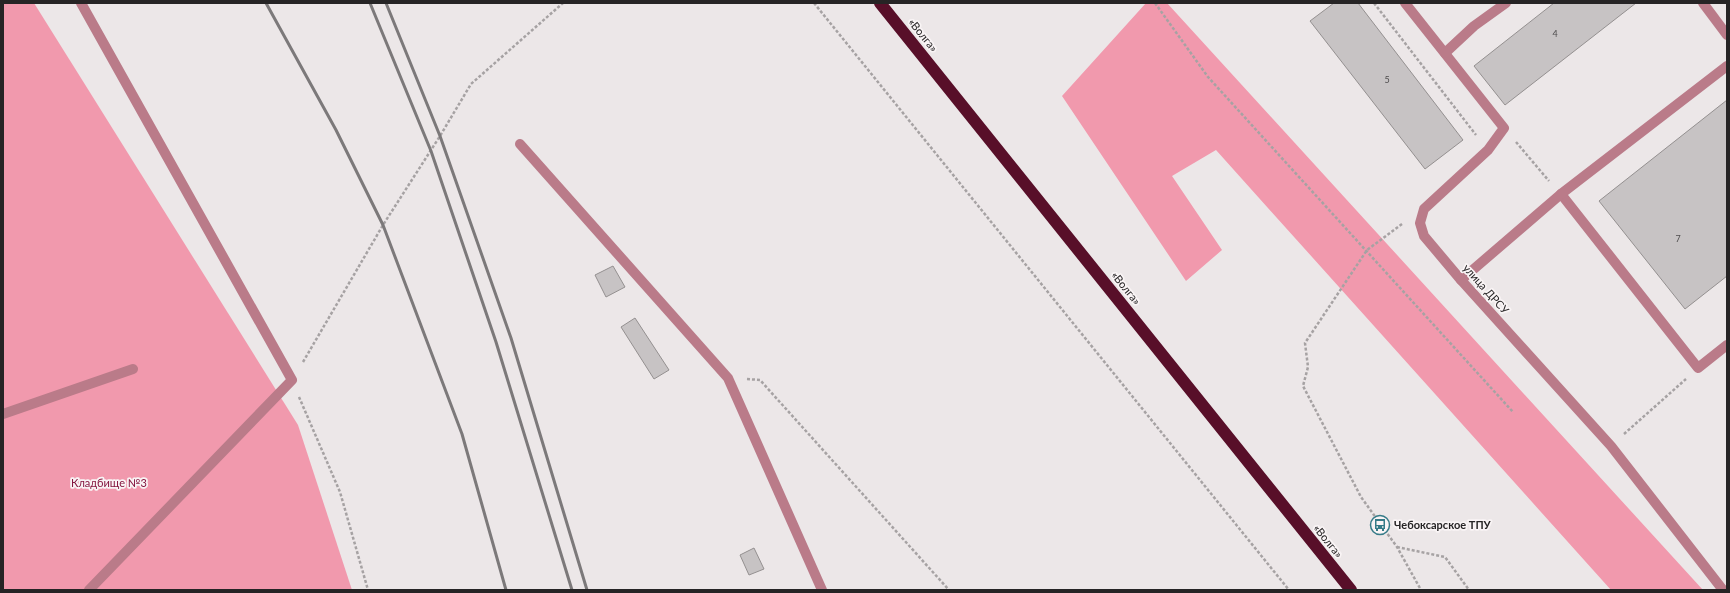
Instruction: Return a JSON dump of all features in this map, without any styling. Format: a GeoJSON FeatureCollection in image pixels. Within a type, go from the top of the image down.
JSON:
{"type":"FeatureCollection","features":[{"type":"Feature","properties":{"kind":"highway","name":"«Волга»"},"geometry":{"type":"LineString","coordinates":[[880,3],[1351,590]]}},
{"type":"Feature","properties":{"kind":"street"},"geometry":{"type":"LineString","coordinates":[[81,3],[292,380],[89,590]]}},
{"type":"Feature","properties":{"kind":"street"},"geometry":{"type":"LineString","coordinates":[[1405,3],[1504,128],[1488,150],[1424,209]]}},
{"type":"Feature","properties":{"kind":"street"},"geometry":{"type":"LineString","coordinates":[[1445,53],[1474,26],[1506,3]]}},
{"type":"Feature","properties":{"kind":"street"},"geometry":{"type":"LineString","coordinates":[[1703,3],[1727,35]]}},
{"type":"Feature","properties":{"kind":"street"},"geometry":{"type":"LineString","coordinates":[[1461,280],[1561,194],[1727,66]]}},
{"type":"Feature","properties":{"kind":"street"},"geometry":{"type":"LineString","coordinates":[[520,144],[728,378],[822,590]]}},
{"type":"Feature","properties":{"kind":"street"},"geometry":{"type":"LineString","coordinates":[[1561,194],[1698,368],[1727,345]]}},
{"type":"Feature","properties":{"kind":"street","name":"улица ДРСУ"},"geometry":{"type":"LineString","coordinates":[[1424,209],[1420,223],[1424,236],[1461,280],[1611,446],[1723,590]]}},
{"type":"Feature","properties":{"kind":"street"},"geometry":{"type":"LineString","coordinates":[[3,414],[133,369]]}},
{"type":"Feature","properties":{"kind":"path"},"geometry":{"type":"LineString","coordinates":[[368,590],[340,492],[292,380],[383,225],[440,136],[471,84],[563,3]]}},
{"type":"Feature","properties":{"kind":"path"},"geometry":{"type":"LineString","coordinates":[[814,3],[1289,590]]}},
{"type":"Feature","properties":{"kind":"path"},"geometry":{"type":"LineString","coordinates":[[1155,3],[1208,77],[1513,412]]}},
{"type":"Feature","properties":{"kind":"path"},"geometry":{"type":"LineString","coordinates":[[1374,3],[1488,150]]}},
{"type":"Feature","properties":{"kind":"path"},"geometry":{"type":"LineString","coordinates":[[1504,128],[1561,194]]}},
{"type":"Feature","properties":{"kind":"path"},"geometry":{"type":"LineString","coordinates":[[1421,590],[1397,547],[1361,498],[1303,386],[1308,367],[1305,343],[1367,250],[1424,209]]}},
{"type":"Feature","properties":{"kind":"path"},"geometry":{"type":"LineString","coordinates":[[1611,446],[1698,368]]}},
{"type":"Feature","properties":{"kind":"path"},"geometry":{"type":"LineString","coordinates":[[728,378],[760,380],[949,590]]}},
{"type":"Feature","properties":{"kind":"path"},"geometry":{"type":"LineString","coordinates":[[1397,547],[1445,557],[1469,590]]}},
{"type":"Feature","properties":{"kind":"green space","name":"Кладбище №3"},"geometry":{"type":"Polygon","coordinates":[[[3,3],[34,3],[298,425],[352,590],[3,590],[3,3]]]}},
{"type":"Feature","properties":{"kind":"green space"},"geometry":{"type":"Polygon","coordinates":[[[1146,3],[1167,3],[1703,590],[1611,590],[1216,150],[1172,176],[1222,250],[1186,281],[1062,96],[1146,3]]]}},
{"type":"Feature","properties":{"kind":"building"},"geometry":{"type":"Polygon","coordinates":[[[1334,3],[1358,3],[1463,140],[1425,169],[1310,21],[1334,3]]]}},
{"type":"Feature","properties":{"kind":"building"},"geometry":{"type":"Polygon","coordinates":[[[1554,3],[1636,3],[1505,105],[1474,66],[1554,3]]]}},
{"type":"Feature","properties":{"kind":"building"},"geometry":{"type":"Polygon","coordinates":[[[1727,100],[1727,276],[1685,309],[1599,201],[1727,100]]]}},
{"type":"Feature","properties":{"kind":"building"},"geometry":{"type":"Polygon","coordinates":[[[613,266],[625,287],[606,297],[595,275],[613,266]]]}},
{"type":"Feature","properties":{"kind":"building"},"geometry":{"type":"Polygon","coordinates":[[[635,318],[669,370],[654,379],[621,327],[635,318]]]}},
{"type":"Feature","properties":{"kind":"building"},"geometry":{"type":"Polygon","coordinates":[[[754,548],[764,569],[749,575],[740,555],[754,548]]]}},
{"type":"Feature","properties":{"kind":"railway"},"geometry":{"type":"LineString","coordinates":[[266,3],[336,130],[383,225],[462,434],[506,590]]}},
{"type":"Feature","properties":{"kind":"railway"},"geometry":{"type":"LineString","coordinates":[[370,3],[431,151],[496,342],[572,590]]}},
{"type":"Feature","properties":{"kind":"railway"},"geometry":{"type":"LineString","coordinates":[[386,3],[440,136],[511,338],[587,590]]}},
{"type":"Feature","properties":{"kind":"place","name":"Чебоксарское ТПУ"},"geometry":{"type":"Point","coordinates":[1380,525]}}]}
